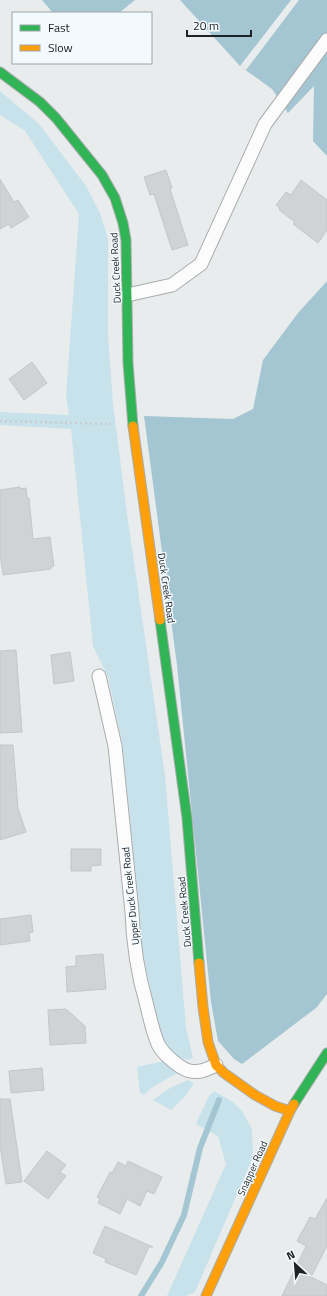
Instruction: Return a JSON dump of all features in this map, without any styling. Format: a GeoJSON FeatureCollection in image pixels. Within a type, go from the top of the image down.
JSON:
{"type":"FeatureCollection","features":[{"type":"Feature","properties":{"kind":"street","name":"Duck Creek Road"},"geometry":{"type":"LineString","coordinates":[[0,72],[40,102],[56,118],[88,157],[108,185],[115,198],[123,223],[127,255],[128,363],[131,408],[187,818],[205,1028],[216,1065]]}},
{"type":"Feature","properties":{"kind":"street","name":"Snapper Road"},"geometry":{"type":"LineString","coordinates":[[206,1296],[290,1111],[327,1053]]}},
{"type":"Feature","properties":{"kind":"street"},"geometry":{"type":"LineString","coordinates":[[216,1065],[224,1073],[255,1095],[275,1106],[290,1111]]}},
{"type":"Feature","properties":{"kind":"lane"},"geometry":{"type":"LineString","coordinates":[[127,295],[172,285],[201,264],[265,124],[327,40]]}},
{"type":"Feature","properties":{"kind":"lane","name":"Upper Duck Creek Road"},"geometry":{"type":"LineString","coordinates":[[99,676],[115,746],[132,912],[133,936],[141,986],[151,1024],[159,1046],[173,1062],[189,1071],[203,1071],[216,1065]]}},
{"type":"Feature","properties":{"kind":"path"},"geometry":{"type":"LineString","coordinates":[[0,421],[113,424]]}},
{"type":"Feature","properties":{"kind":"shaded area"},"geometry":{"type":"Polygon","coordinates":[[[42,0],[135,0],[120,12],[52,12],[42,0]]]}},
{"type":"Feature","properties":{"kind":"shaded area"},"geometry":{"type":"Polygon","coordinates":[[[180,0],[327,0],[327,156],[313,141],[314,86],[288,113],[272,89],[240,66],[180,0]]]}},
{"type":"Feature","properties":{"kind":"shaded area"},"geometry":{"type":"Polygon","coordinates":[[[0,91],[39,124],[86,186],[100,213],[108,239],[108,333],[113,404],[128,521],[165,775],[186,1028],[193,1058],[188,1060],[177,1057],[165,1048],[153,1003],[141,944],[122,742],[108,677],[93,646],[71,429],[0,425],[0,412],[69,415],[66,396],[79,214],[25,131],[0,115],[0,91]]]}},
{"type":"Feature","properties":{"kind":"shaded area"},"geometry":{"type":"Polygon","coordinates":[[[327,281],[327,994],[316,1008],[242,1064],[234,1059],[218,1041],[211,1002],[177,665],[144,416],[233,419],[253,409],[263,360],[298,313],[327,281]]]}},
{"type":"Feature","properties":{"kind":"shaded area"},"geometry":{"type":"Polygon","coordinates":[[[164,1061],[177,1073],[151,1088],[144,1095],[140,1093],[137,1067],[164,1061]]]}},
{"type":"Feature","properties":{"kind":"shaded area"},"geometry":{"type":"Polygon","coordinates":[[[188,1080],[194,1083],[186,1095],[171,1110],[153,1100],[170,1088],[188,1080]]]}},
{"type":"Feature","properties":{"kind":"shaded area"},"geometry":{"type":"Polygon","coordinates":[[[214,1091],[233,1102],[242,1111],[252,1129],[253,1157],[195,1292],[186,1296],[167,1296],[226,1164],[218,1136],[196,1124],[209,1096],[214,1091]]]}},
{"type":"Feature","properties":{"kind":"pier"},"geometry":{"type":"Polygon","coordinates":[[[291,0],[299,0],[246,70],[240,66],[291,0]]]}},
{"type":"Feature","properties":{"kind":"building"},"geometry":{"type":"Polygon","coordinates":[[[166,170],[172,188],[170,189],[188,245],[172,250],[154,194],[150,195],[144,177],[166,170]]]}},
{"type":"Feature","properties":{"kind":"building"},"geometry":{"type":"Polygon","coordinates":[[[0,179],[14,202],[18,200],[29,217],[11,228],[9,224],[0,229],[0,179]]]}},
{"type":"Feature","properties":{"kind":"building"},"geometry":{"type":"Polygon","coordinates":[[[301,180],[327,200],[327,230],[318,243],[293,224],[295,222],[279,210],[280,208],[276,205],[286,192],[291,195],[301,180]]]}},
{"type":"Feature","properties":{"kind":"building"},"geometry":{"type":"Polygon","coordinates":[[[32,362],[47,383],[24,400],[9,379],[32,362]]]}},
{"type":"Feature","properties":{"kind":"building"},"geometry":{"type":"Polygon","coordinates":[[[20,487],[20,489],[26,488],[27,498],[29,498],[33,539],[50,537],[54,566],[51,567],[51,569],[3,575],[0,554],[0,490],[20,487]]]}},
{"type":"Feature","properties":{"kind":"building"},"geometry":{"type":"Polygon","coordinates":[[[16,650],[22,732],[0,733],[0,651],[16,650]]]}},
{"type":"Feature","properties":{"kind":"building"},"geometry":{"type":"Polygon","coordinates":[[[70,652],[74,681],[54,684],[51,655],[70,652]]]}},
{"type":"Feature","properties":{"kind":"building"},"geometry":{"type":"Polygon","coordinates":[[[0,745],[13,745],[18,808],[26,832],[0,840],[0,745]]]}},
{"type":"Feature","properties":{"kind":"building"},"geometry":{"type":"Polygon","coordinates":[[[71,849],[101,849],[101,865],[91,866],[91,871],[71,871],[71,849]]]}},
{"type":"Feature","properties":{"kind":"building"},"geometry":{"type":"Polygon","coordinates":[[[31,915],[33,932],[29,933],[30,941],[0,945],[0,919],[31,915]]]}},
{"type":"Feature","properties":{"kind":"building"},"geometry":{"type":"Polygon","coordinates":[[[103,954],[106,989],[67,992],[66,967],[76,966],[76,956],[103,954]]]}},
{"type":"Feature","properties":{"kind":"building"},"geometry":{"type":"Polygon","coordinates":[[[66,1009],[85,1026],[86,1043],[50,1045],[48,1010],[66,1009]]]}},
{"type":"Feature","properties":{"kind":"building"},"geometry":{"type":"Polygon","coordinates":[[[42,1068],[44,1090],[11,1093],[9,1071],[42,1068]]]}},
{"type":"Feature","properties":{"kind":"building"},"geometry":{"type":"Polygon","coordinates":[[[0,1099],[10,1099],[22,1182],[6,1184],[0,1145],[0,1099]]]}},
{"type":"Feature","properties":{"kind":"building"},"geometry":{"type":"Polygon","coordinates":[[[47,1151],[66,1165],[60,1172],[66,1176],[48,1199],[24,1181],[47,1151]]]}},
{"type":"Feature","properties":{"kind":"building"},"geometry":{"type":"Polygon","coordinates":[[[128,1161],[162,1177],[154,1194],[147,1191],[140,1206],[127,1199],[120,1214],[98,1203],[100,1199],[97,1197],[110,1172],[112,1173],[118,1162],[126,1166],[128,1161]]]}},
{"type":"Feature","properties":{"kind":"building"},"geometry":{"type":"Polygon","coordinates":[[[327,1198],[327,1246],[311,1277],[327,1285],[327,1296],[282,1296],[306,1246],[297,1241],[310,1217],[315,1219],[327,1198]]]}},
{"type":"Feature","properties":{"kind":"building"},"geometry":{"type":"Polygon","coordinates":[[[105,1226],[153,1247],[149,1247],[136,1275],[105,1262],[106,1259],[93,1253],[105,1226]]]}},
{"type":"Feature","properties":{"kind":"waterway"},"geometry":{"type":"LineString","coordinates":[[141,1296],[162,1262],[184,1215],[200,1148],[219,1100]]}},
{"type":"Feature","properties":{"kind":"traffic: fast"},"geometry":{"type":"LineString","coordinates":[[0,72],[40,102],[56,118],[102,175],[115,198],[123,223],[126,240],[128,363],[133,426]]}},
{"type":"Feature","properties":{"kind":"traffic: fast"},"geometry":{"type":"LineString","coordinates":[[160,620],[187,818],[199,963]]}},
{"type":"Feature","properties":{"kind":"traffic: fast"},"geometry":{"type":"LineString","coordinates":[[294,1104],[327,1053]]}},
{"type":"Feature","properties":{"kind":"traffic: slow"},"geometry":{"type":"LineString","coordinates":[[133,426],[160,620]]}},
{"type":"Feature","properties":{"kind":"traffic: slow"},"geometry":{"type":"LineString","coordinates":[[199,963],[208,1042],[216,1065],[224,1073],[255,1095],[275,1106],[290,1111]]}},
{"type":"Feature","properties":{"kind":"traffic: slow"},"geometry":{"type":"LineString","coordinates":[[206,1296],[294,1104]]}}]}
